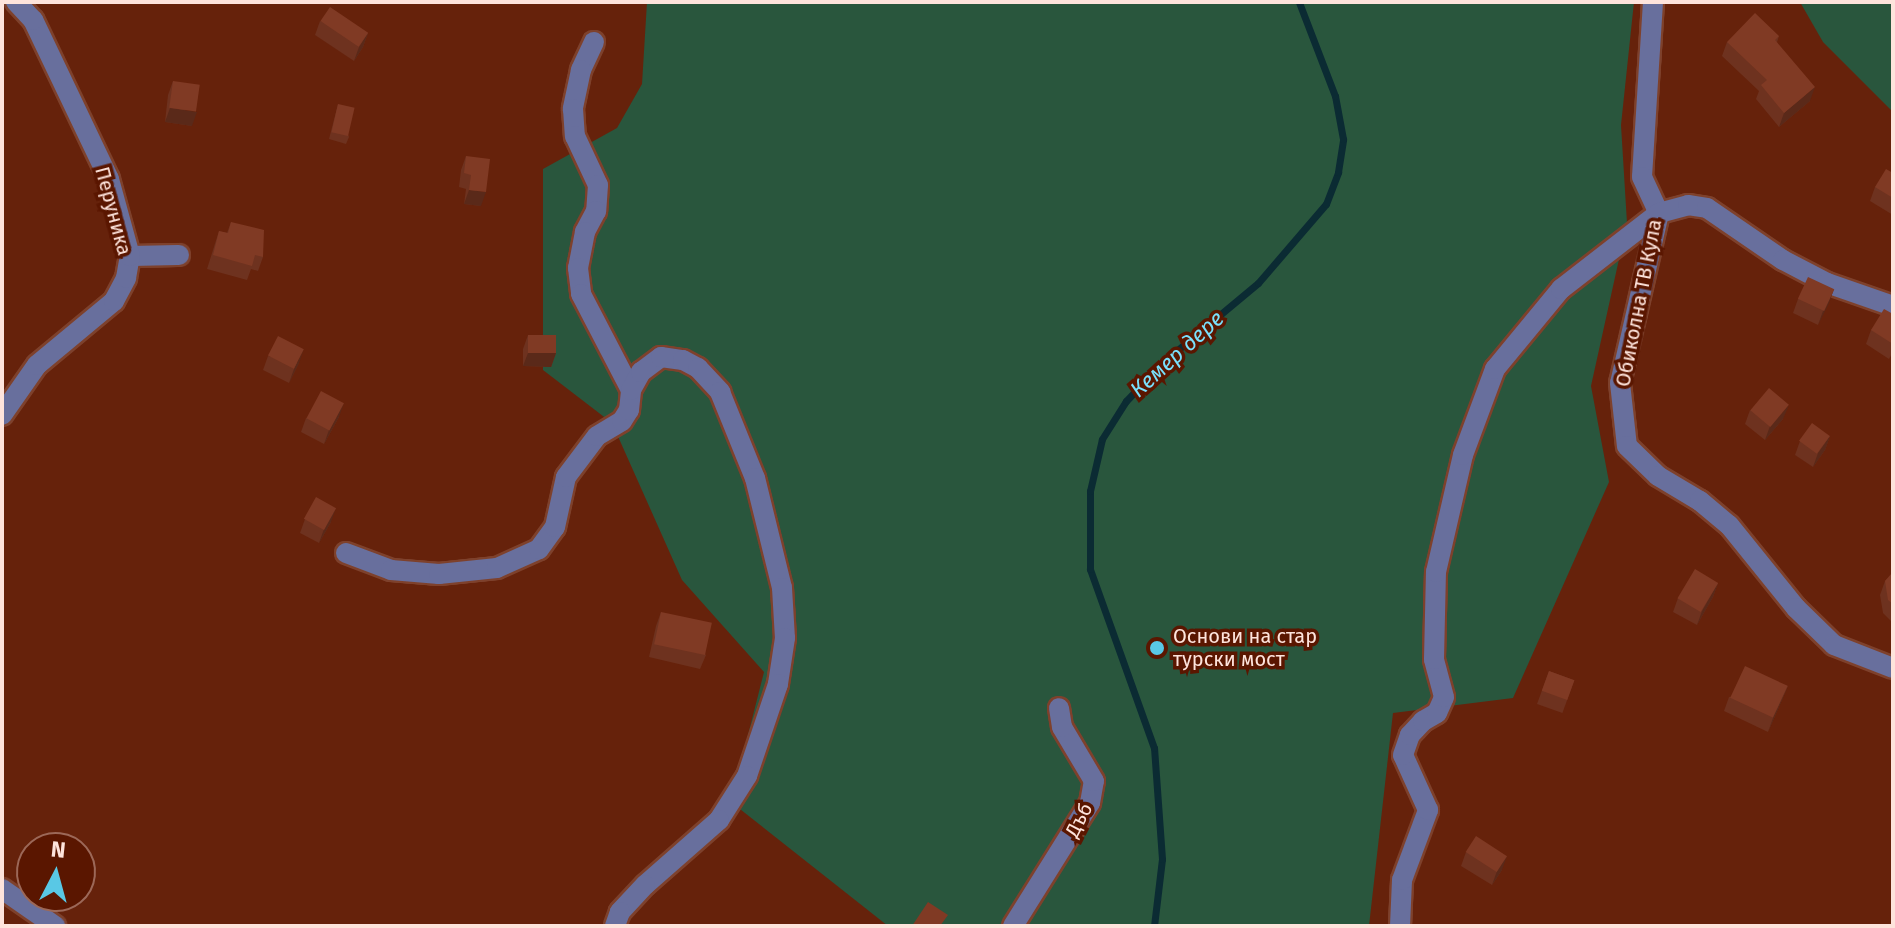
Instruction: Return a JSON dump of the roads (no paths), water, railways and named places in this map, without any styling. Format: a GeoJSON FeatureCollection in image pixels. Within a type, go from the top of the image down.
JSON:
{"type":"FeatureCollection","features":[{"type":"Feature","properties":{"kind":"street","name":"Перуника"},"geometry":{"type":"LineString","coordinates":[[2,415],[37,365],[114,301],[126,278],[130,256],[109,179],[33,20],[16,2]]}},
{"type":"Feature","properties":{"kind":"street","name":"Обиколна ТВ Кула"},"geometry":{"type":"LineString","coordinates":[[1653,2],[1642,177],[1659,213],[1620,383],[1627,446],[1658,476],[1700,501],[1729,525],[1796,608],[1834,645],[1893,668]]}},
{"type":"Feature","properties":{"kind":"street"},"geometry":{"type":"LineString","coordinates":[[2,10],[33,20]]}},
{"type":"Feature","properties":{"kind":"street"},"geometry":{"type":"LineString","coordinates":[[594,42],[581,70],[573,109],[575,136],[598,185],[596,211],[585,232],[578,268],[581,294],[631,390]]}},
{"type":"Feature","properties":{"kind":"street"},"geometry":{"type":"LineString","coordinates":[[1400,926],[1402,880],[1428,810],[1403,755],[1410,735],[1423,721],[1437,713],[1444,697],[1434,659],[1436,572],[1463,455],[1495,369],[1561,289],[1659,213],[1688,205],[1707,208],[1794,266],[1827,283],[1893,306]]}},
{"type":"Feature","properties":{"kind":"street"},"geometry":{"type":"LineString","coordinates":[[130,256],[179,255]]}},
{"type":"Feature","properties":{"kind":"street"},"geometry":{"type":"LineString","coordinates":[[346,553],[391,570],[439,574],[497,568],[539,549],[555,527],[566,477],[597,436],[622,421],[629,410],[631,390],[641,372],[661,357],[690,364],[720,392],[755,478],[782,588],[785,638],[778,684],[747,776],[719,820],[645,885],[620,912],[615,926]]}},
{"type":"Feature","properties":{"kind":"street","name":"Дъб"},"geometry":{"type":"LineString","coordinates":[[1013,926],[1090,803],[1094,781],[1062,727],[1059,708]]}},
{"type":"Feature","properties":{"kind":"street"},"geometry":{"type":"LineString","coordinates":[[2,889],[55,926]]}},
{"type":"Feature","properties":{"kind":"waterway","name":"Кемер дере"},"geometry":{"type":"LineString","coordinates":[[1154,926],[1162,859],[1154,748],[1090,569],[1090,491],[1102,439],[1126,401],[1162,363],[1258,283],[1326,204],[1338,172],[1343,139],[1335,96],[1299,2]]}},
{"type":"Feature","properties":{"kind":"place","name":"Основи на стар турски мост"},"geometry":{"type":"Point","coordinates":[1157,648]}}]}
